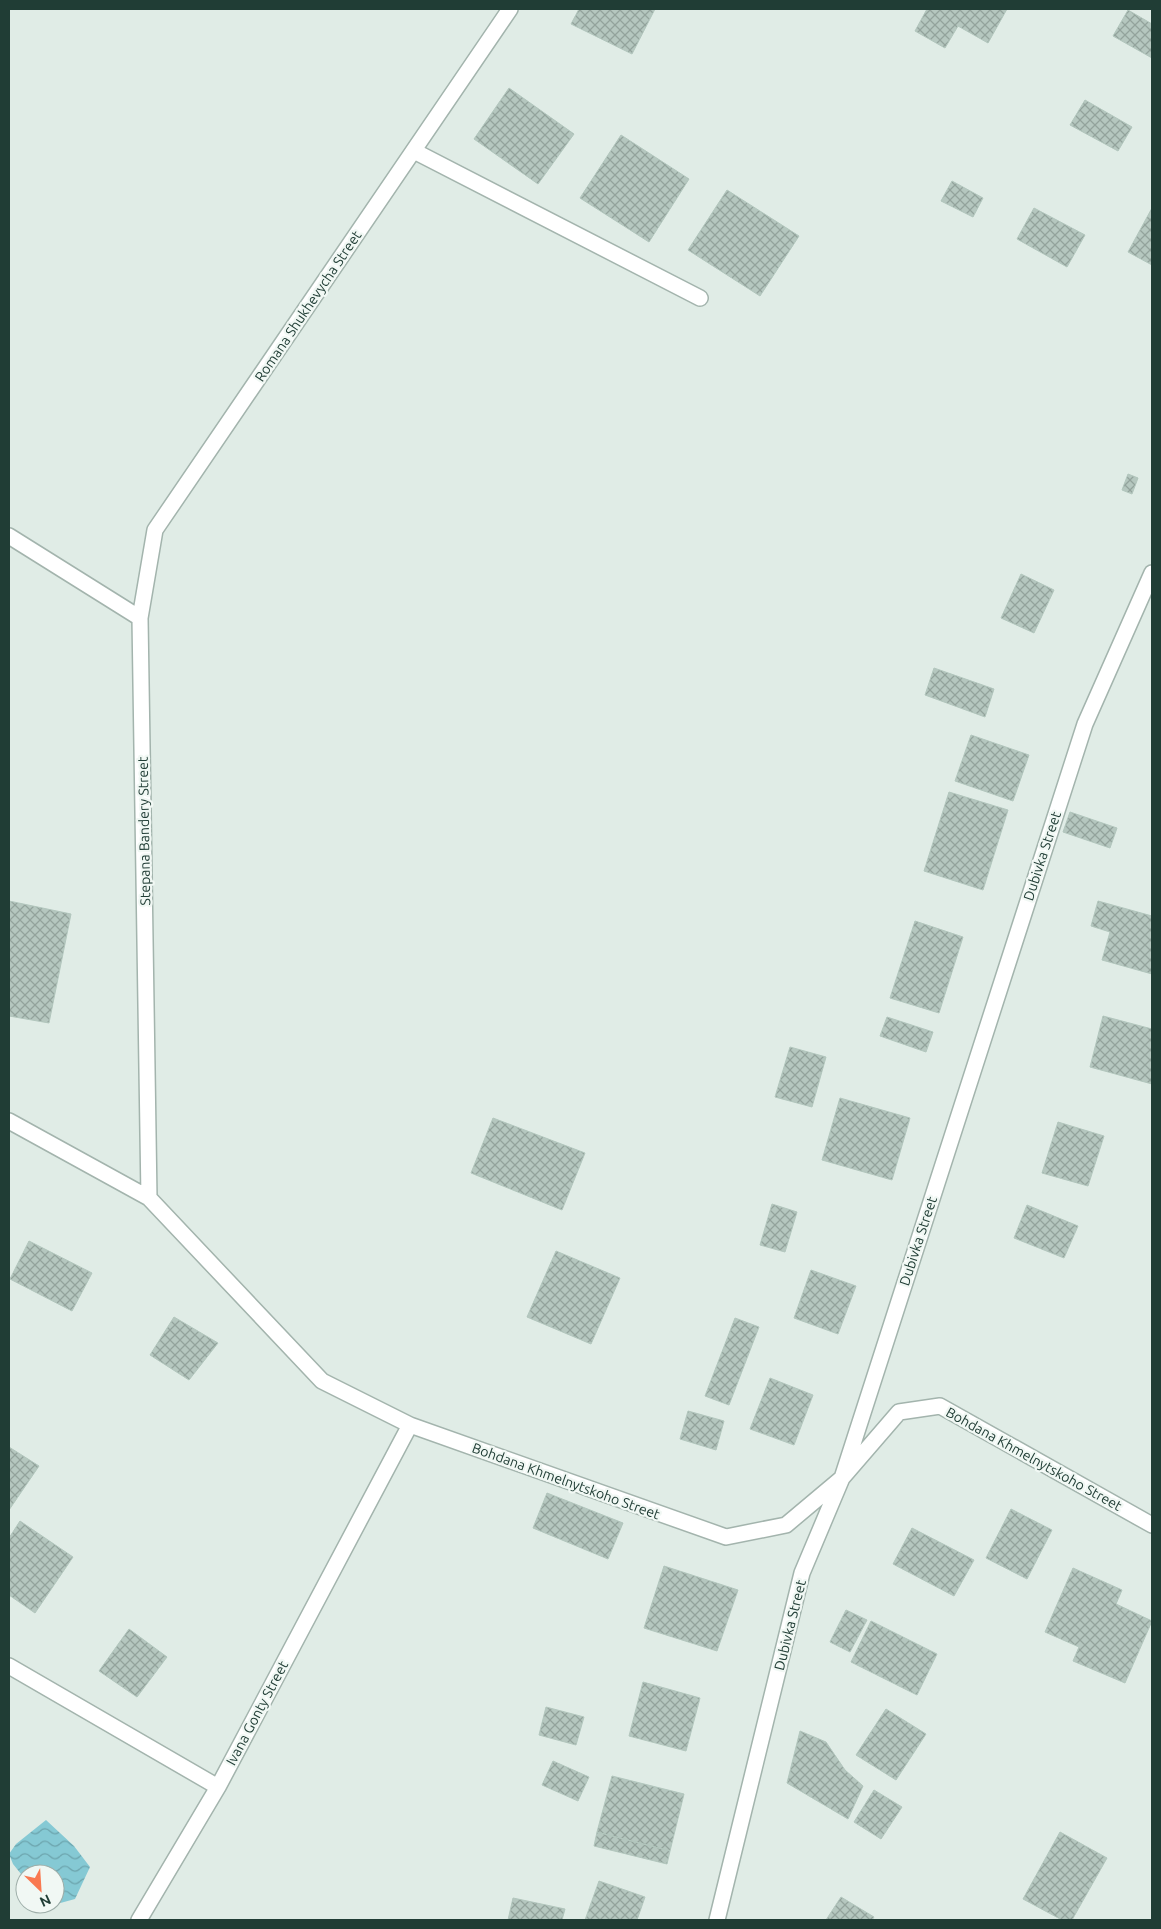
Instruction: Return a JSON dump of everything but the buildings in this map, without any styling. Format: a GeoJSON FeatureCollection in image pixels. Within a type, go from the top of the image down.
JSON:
{"type":"FeatureCollection","features":[{"type":"Feature","properties":{"kind":"street","name":"Romana Shukhevycha Street"},"geometry":{"type":"LineString","coordinates":[[140,618],[155,530],[510,9]]}},
{"type":"Feature","properties":{"kind":"street"},"geometry":{"type":"LineString","coordinates":[[414,151],[700,298]]}},
{"type":"Feature","properties":{"kind":"street"},"geometry":{"type":"LineString","coordinates":[[9,536],[140,618]]}},
{"type":"Feature","properties":{"kind":"street","name":"Dubivka Street"},"geometry":{"type":"LineString","coordinates":[[717,1920],[802,1573],[842,1478],[1084,724],[1152,573]]}},
{"type":"Feature","properties":{"kind":"street","name":"Stepana Bandery Street"},"geometry":{"type":"LineString","coordinates":[[140,618],[149,1198]]}},
{"type":"Feature","properties":{"kind":"street","name":"Bohdana Khmelnytskoho Street"},"geometry":{"type":"LineString","coordinates":[[9,1121],[149,1198],[322,1381],[410,1425],[726,1537],[786,1525],[842,1478],[899,1412],[940,1406],[1152,1525]]}},
{"type":"Feature","properties":{"kind":"street","name":"Ivana Gonty Street"},"geometry":{"type":"LineString","coordinates":[[139,1920],[218,1788],[410,1425]]}},
{"type":"Feature","properties":{"kind":"street"},"geometry":{"type":"LineString","coordinates":[[9,1666],[218,1788]]}},
{"type":"Feature","properties":{"kind":"water"},"geometry":{"type":"Polygon","coordinates":[[[46,1820],[74,1846],[90,1867],[75,1899],[65,1902],[65,1864],[15,1864],[15,1866],[9,1854],[16,1844],[46,1820]]]}}]}
